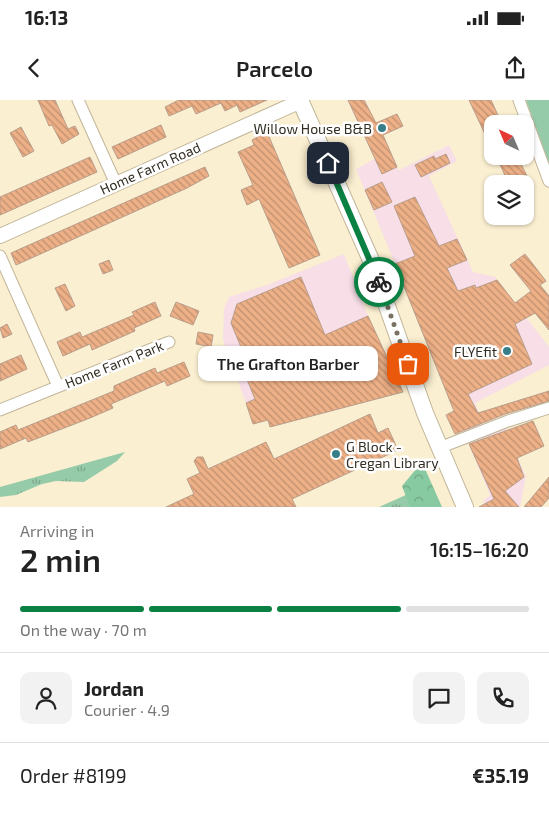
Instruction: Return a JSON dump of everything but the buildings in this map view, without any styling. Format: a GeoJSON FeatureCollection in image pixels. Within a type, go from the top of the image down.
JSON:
{"type":"FeatureCollection","features":[{"type":"Feature","properties":{"kind":"main road"},"geometry":{"type":"LineString","coordinates":[[301,100],[370,258],[439,448],[465,507]]}},
{"type":"Feature","properties":{"kind":"street"},"geometry":{"type":"LineString","coordinates":[[78,100],[116,184]]}},
{"type":"Feature","properties":{"kind":"street","name":"Home Farm Road"},"geometry":{"type":"LineString","coordinates":[[0,236],[301,100]]}},
{"type":"Feature","properties":{"kind":"street"},"geometry":{"type":"LineString","coordinates":[[519,100],[549,181]]}},
{"type":"Feature","properties":{"kind":"street","name":"Home Farm Park"},"geometry":{"type":"LineString","coordinates":[[0,256],[58,386]]}},
{"type":"Feature","properties":{"kind":"street","name":"Home Farm Park"},"geometry":{"type":"LineString","coordinates":[[0,410],[169,342]]}},
{"type":"Feature","properties":{"kind":"street"},"geometry":{"type":"LineString","coordinates":[[439,448],[508,421],[549,408]]}},
{"type":"Feature","properties":{"kind":"shaded area"},"geometry":{"type":"Polygon","coordinates":[[[449,145],[457,161],[429,176],[473,272],[495,277],[549,347],[549,365],[475,403],[485,429],[503,423],[526,477],[520,507],[486,507],[483,501],[490,495],[356,169],[389,151],[399,170],[449,145]]]}},
{"type":"Feature","properties":{"kind":"shaded area"},"geometry":{"type":"Polygon","coordinates":[[[344,254],[368,316],[288,351],[301,383],[246,403],[223,340],[224,309],[229,297],[267,285],[344,254]]]}},
{"type":"Feature","properties":{"kind":"green space"},"geometry":{"type":"Polygon","coordinates":[[[526,100],[549,100],[549,164],[534,122],[534,115],[531,115],[526,100]]]}},
{"type":"Feature","properties":{"kind":"green space"},"geometry":{"type":"Polygon","coordinates":[[[125,452],[117,461],[84,482],[56,481],[42,484],[16,495],[0,497],[0,487],[125,452]]]}},
{"type":"Feature","properties":{"kind":"green space"},"geometry":{"type":"Polygon","coordinates":[[[422,462],[442,507],[410,507],[402,486],[422,462]]]}},
{"type":"Feature","properties":{"kind":"green space"},"geometry":{"type":"Polygon","coordinates":[[[408,494],[413,507],[379,507],[408,494]]]}},
{"type":"Feature","properties":{"kind":"way so far"},"geometry":{"type":"LineString","coordinates":[[379,282],[408,364]]}},
{"type":"Feature","properties":{"kind":"place","name":"Willow House B&B"},"geometry":{"type":"Point","coordinates":[382,128]}},
{"type":"Feature","properties":{"kind":"place","name":"FLYEfit"},"geometry":{"type":"Point","coordinates":[507,351]}},
{"type":"Feature","properties":{"kind":"place","name":"The Grafton Barber"},"geometry":{"type":"Point","coordinates":[408,364]}},
{"type":"Feature","properties":{"kind":"place","name":"G Block - Cregan Library"},"geometry":{"type":"Point","coordinates":[336,454]}},
{"type":"Feature","properties":{"kind":"route"},"geometry":{"type":"LineString","coordinates":[[328,163],[379,282]]}}]}
